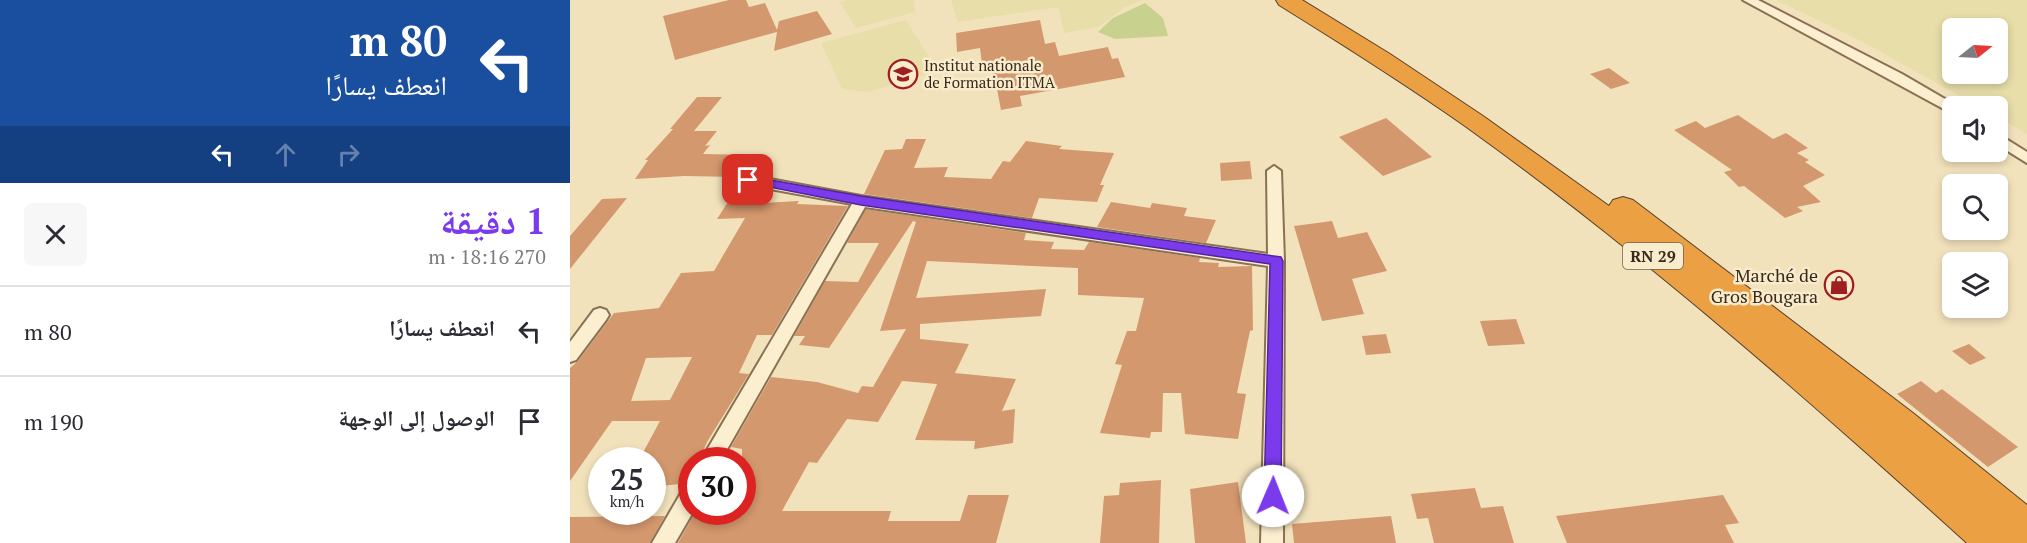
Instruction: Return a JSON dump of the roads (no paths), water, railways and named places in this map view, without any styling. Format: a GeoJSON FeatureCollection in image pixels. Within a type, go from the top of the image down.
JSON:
{"type":"FeatureCollection","features":[{"type":"Feature","properties":{"kind":"highway","name":"RN 29"},"geometry":{"type":"LineString","coordinates":[[1287,0],[1411,77],[1587,204],[1790,366],[1997,543]]}},
{"type":"Feature","properties":{"kind":"highway","name":"RN 29"},"geometry":{"type":"LineString","coordinates":[[1316,0],[1476,102],[1662,235],[1900,424],[2027,531]]}},
{"type":"Feature","properties":{"kind":"street"},"geometry":{"type":"LineString","coordinates":[[1749,0],[1898,77],[1942,103]]}},
{"type":"Feature","properties":{"kind":"street"},"geometry":{"type":"LineString","coordinates":[[2008,145],[2027,159]]}},
{"type":"Feature","properties":{"kind":"street"},"geometry":{"type":"LineString","coordinates":[[1272,543],[1276,261],[1274,171]]}},
{"type":"Feature","properties":{"kind":"street"},"geometry":{"type":"LineString","coordinates":[[748,180],[861,201],[1276,261]]}},
{"type":"Feature","properties":{"kind":"street"},"geometry":{"type":"LineString","coordinates":[[719,447],[861,201]]}},
{"type":"Feature","properties":{"kind":"street"},"geometry":{"type":"LineString","coordinates":[[570,355],[600,315]]}},
{"type":"Feature","properties":{"kind":"street"},"geometry":{"type":"LineString","coordinates":[[663,543],[678,517]]}},
{"type":"Feature","properties":{"kind":"place","name":"Institut nationale de Formation ITMA"},"geometry":{"type":"Point","coordinates":[903,74]}},
{"type":"Feature","properties":{"kind":"place","name":"Marché de Gros Bougara"},"geometry":{"type":"Point","coordinates":[1839,285]}}]}
